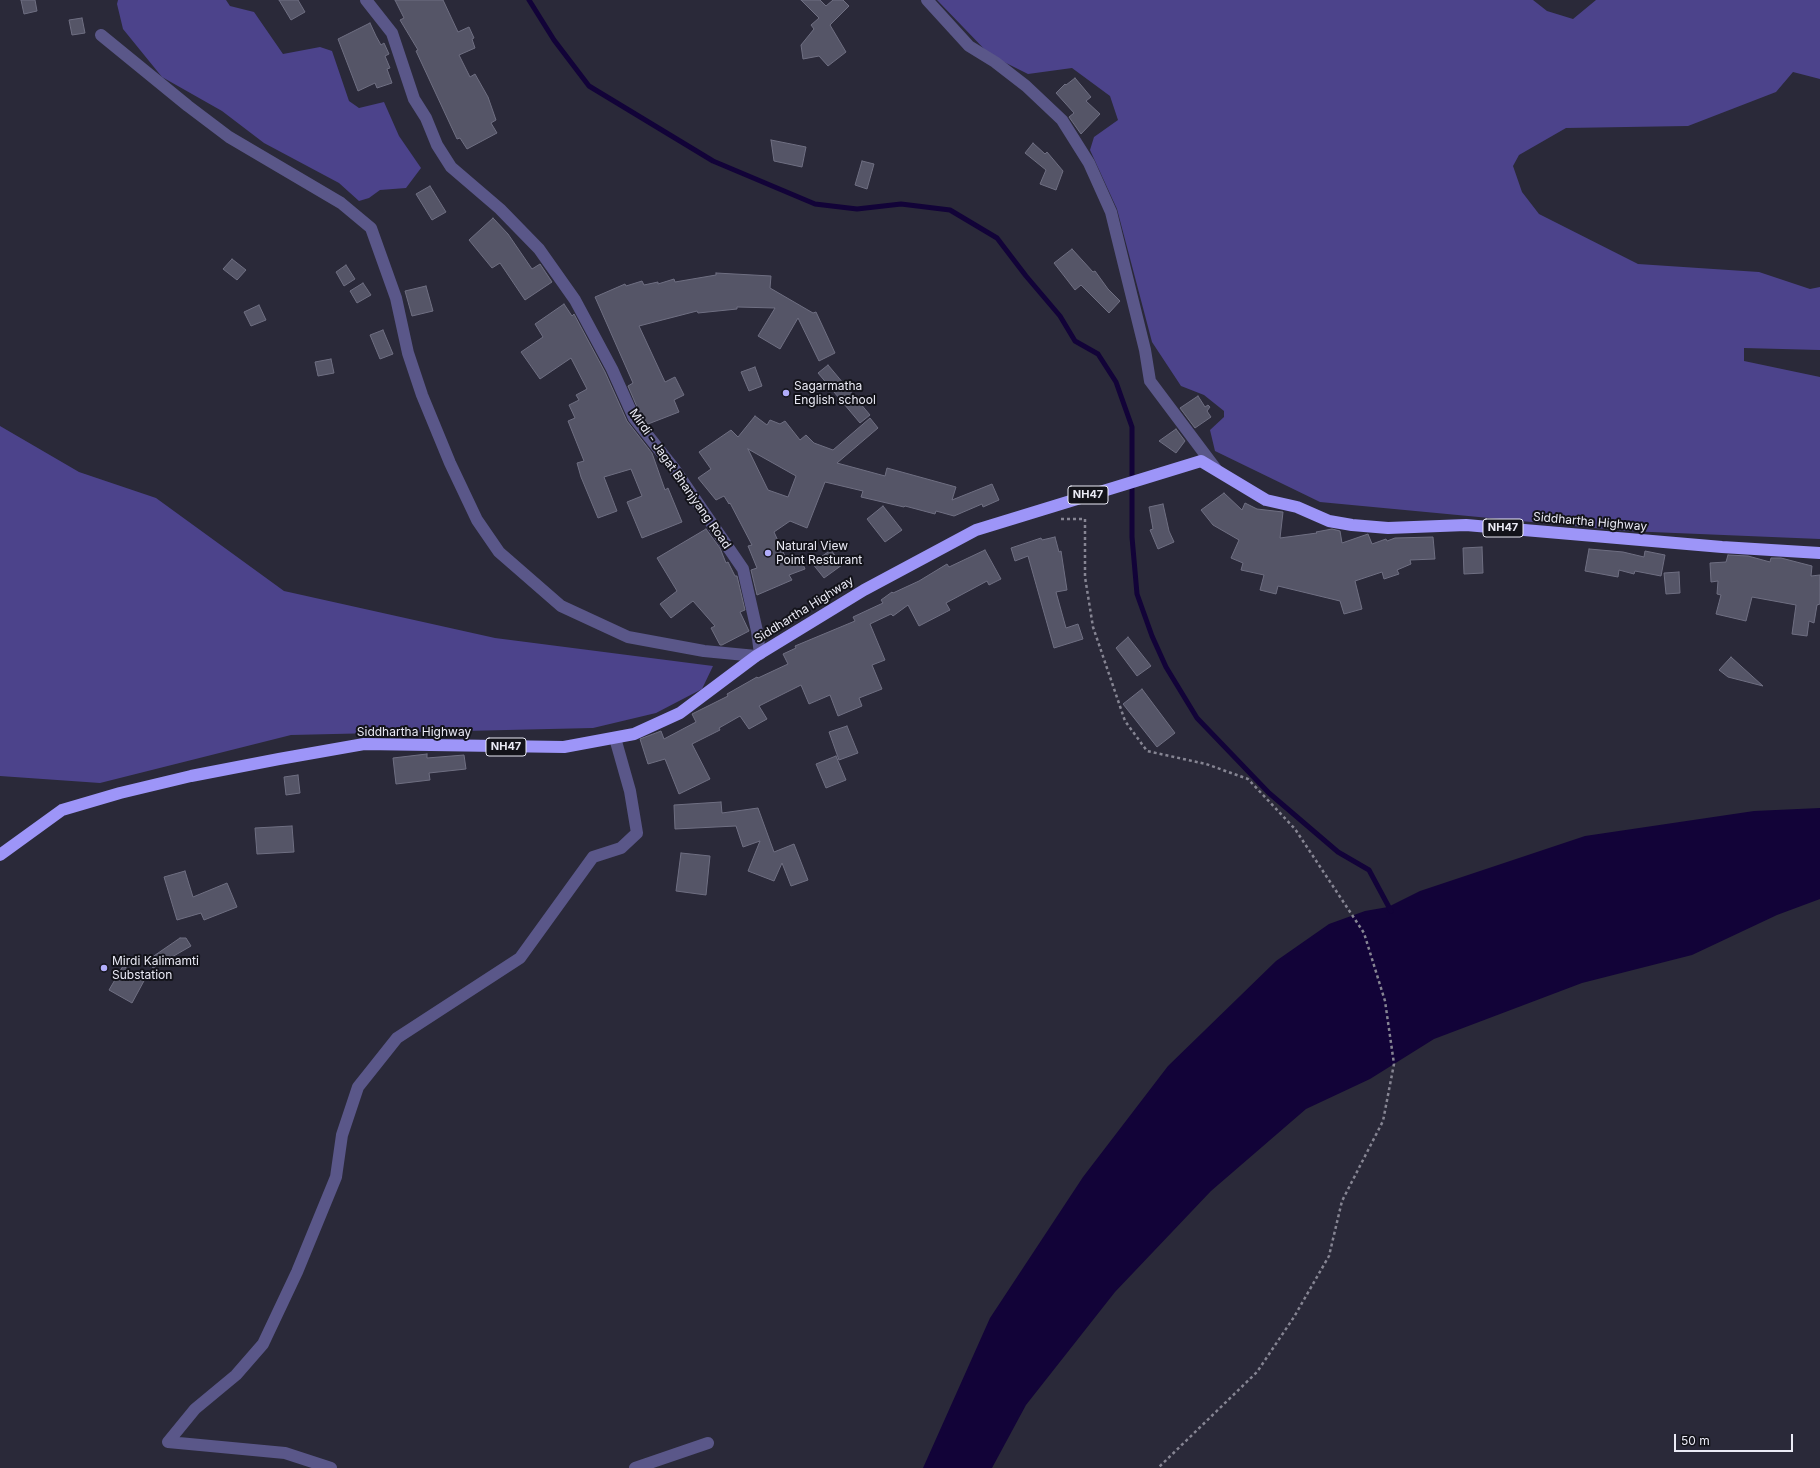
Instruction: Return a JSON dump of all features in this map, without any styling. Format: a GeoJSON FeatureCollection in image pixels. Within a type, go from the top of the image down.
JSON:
{"type":"FeatureCollection","features":[{"type":"Feature","properties":{"kind":"highway","name":"Siddhartha Highway"},"geometry":{"type":"LineString","coordinates":[[0,855],[62,810],[120,793],[190,776],[364,744],[564,747],[634,734],[680,713],[758,655],[864,590],[976,530],[1201,461],[1266,500],[1297,507],[1329,521],[1352,525],[1388,528],[1466,525],[1722,547],[1820,553]]}},
{"type":"Feature","properties":{"kind":"street","name":"Mirdi - Jagat Bhanjyang Road"},"geometry":{"type":"LineString","coordinates":[[366,0],[392,33],[414,99],[426,118],[436,145],[450,167],[500,209],[539,249],[575,300],[612,369],[634,418],[673,467],[743,569],[757,631],[758,655]]}},
{"type":"Feature","properties":{"kind":"street"},"geometry":{"type":"LineString","coordinates":[[927,0],[969,46],[995,62],[1026,86],[1062,120],[1089,163],[1111,212],[1145,350],[1150,381],[1216,469]]}},
{"type":"Feature","properties":{"kind":"street"},"geometry":{"type":"LineString","coordinates":[[100,35],[229,138],[341,203],[371,228],[396,298],[408,353],[422,395],[450,463],[477,520],[498,552],[562,606],[628,637],[704,650],[758,655]]}},
{"type":"Feature","properties":{"kind":"street"},"geometry":{"type":"LineString","coordinates":[[331,1468],[285,1453],[168,1442],[195,1409],[236,1375],[263,1344],[297,1272],[336,1177],[342,1136],[358,1087],[397,1038],[520,958],[593,857],[621,848],[637,833],[630,791],[615,738]]}},
{"type":"Feature","properties":{"kind":"street"},"geometry":{"type":"LineString","coordinates":[[635,1468],[708,1443]]}},
{"type":"Feature","properties":{"kind":"path"},"geometry":{"type":"LineString","coordinates":[[1056,519],[1085,519],[1086,577],[1093,627],[1125,721],[1147,751],[1206,764],[1248,779],[1295,829],[1364,933],[1385,1001],[1394,1064],[1383,1121],[1342,1201],[1329,1256],[1294,1317],[1257,1372],[1158,1468]]}},
{"type":"Feature","properties":{"kind":"shaded area"},"geometry":{"type":"Polygon","coordinates":[[[118,0],[226,0],[230,6],[254,12],[283,54],[320,47],[332,51],[349,101],[359,108],[384,102],[399,136],[421,168],[406,188],[380,190],[369,198],[359,201],[339,183],[264,143],[222,111],[162,77],[123,29],[117,4],[118,0]]]}},
{"type":"Feature","properties":{"kind":"shaded area"},"geometry":{"type":"Polygon","coordinates":[[[937,0],[1533,0],[1547,11],[1573,19],[1596,0],[1820,0],[1820,79],[1793,72],[1776,92],[1688,126],[1566,128],[1519,155],[1513,166],[1522,192],[1539,214],[1638,264],[1759,272],[1810,289],[1820,287],[1820,350],[1744,348],[1744,361],[1820,377],[1820,539],[1627,531],[1320,502],[1215,451],[1210,430],[1224,417],[1224,411],[1204,395],[1181,386],[1152,342],[1117,209],[1090,150],[1094,137],[1118,120],[1110,96],[1072,68],[1028,74],[990,55],[937,0]]]}},
{"type":"Feature","properties":{"kind":"shaded area"},"geometry":{"type":"Polygon","coordinates":[[[0,426],[79,472],[156,498],[284,591],[495,638],[713,666],[702,689],[656,713],[593,728],[291,735],[100,783],[0,776],[0,426]]]}},
{"type":"Feature","properties":{"kind":"shaded area"},"geometry":{"type":"Polygon","coordinates":[[[1820,808],[1820,899],[1777,915],[1692,955],[1582,983],[1434,1039],[1370,1079],[1306,1109],[1211,1191],[1115,1292],[1026,1405],[992,1468],[923,1468],[990,1318],[1083,1177],[1168,1066],[1276,961],[1329,924],[1365,911],[1388,907],[1420,891],[1585,836],[1754,811],[1820,808]]]}},
{"type":"Feature","properties":{"kind":"building"},"geometry":{"type":"Polygon","coordinates":[[[21,0],[35,0],[37,11],[24,14],[21,0]]]}},
{"type":"Feature","properties":{"kind":"building"},"geometry":{"type":"Polygon","coordinates":[[[279,0],[298,0],[305,12],[291,20],[279,0]]]}},
{"type":"Feature","properties":{"kind":"building"},"geometry":{"type":"Polygon","coordinates":[[[395,0],[443,0],[458,32],[469,27],[474,38],[472,39],[475,48],[459,55],[470,77],[475,74],[488,97],[496,120],[491,123],[497,133],[467,149],[460,138],[457,139],[416,51],[418,50],[400,20],[404,18],[395,0]]]}},
{"type":"Feature","properties":{"kind":"building"},"geometry":{"type":"Polygon","coordinates":[[[801,0],[820,0],[826,6],[833,0],[843,0],[849,6],[830,25],[846,52],[828,66],[819,56],[803,59],[801,45],[814,29],[811,25],[819,18],[801,0]]]}},
{"type":"Feature","properties":{"kind":"building"},"geometry":{"type":"Polygon","coordinates":[[[82,18],[85,33],[72,35],[69,20],[82,18]]]}},
{"type":"Feature","properties":{"kind":"building"},"geometry":{"type":"Polygon","coordinates":[[[370,23],[381,45],[384,43],[389,54],[385,56],[390,68],[387,69],[392,83],[377,88],[375,83],[358,91],[338,39],[370,23]]]}},
{"type":"Feature","properties":{"kind":"building"},"geometry":{"type":"Polygon","coordinates":[[[1075,78],[1091,97],[1086,101],[1100,114],[1081,134],[1069,117],[1074,113],[1056,93],[1065,84],[1066,85],[1075,78]]]}},
{"type":"Feature","properties":{"kind":"building"},"geometry":{"type":"Polygon","coordinates":[[[771,140],[806,147],[802,167],[774,161],[771,140]]]}},
{"type":"Feature","properties":{"kind":"building"},"geometry":{"type":"Polygon","coordinates":[[[1033,143],[1045,154],[1047,152],[1063,171],[1056,190],[1040,184],[1046,170],[1025,153],[1033,143]]]}},
{"type":"Feature","properties":{"kind":"building"},"geometry":{"type":"Polygon","coordinates":[[[862,161],[874,164],[867,189],[855,185],[862,161]]]}},
{"type":"Feature","properties":{"kind":"building"},"geometry":{"type":"Polygon","coordinates":[[[430,186],[446,212],[432,220],[416,194],[430,186]]]}},
{"type":"Feature","properties":{"kind":"building"},"geometry":{"type":"Polygon","coordinates":[[[493,218],[508,234],[532,269],[540,264],[552,282],[525,300],[500,263],[492,268],[469,240],[493,218]]]}},
{"type":"Feature","properties":{"kind":"building"},"geometry":{"type":"Polygon","coordinates":[[[1072,249],[1093,272],[1095,271],[1108,289],[1120,301],[1109,313],[1081,285],[1075,290],[1054,263],[1072,249]]]}},
{"type":"Feature","properties":{"kind":"building"},"geometry":{"type":"Polygon","coordinates":[[[232,259],[246,270],[237,280],[223,269],[232,259]]]}},
{"type":"Feature","properties":{"kind":"building"},"geometry":{"type":"Polygon","coordinates":[[[346,265],[355,279],[344,286],[336,272],[346,265]]]}},
{"type":"Feature","properties":{"kind":"building"},"geometry":{"type":"Polygon","coordinates":[[[716,273],[771,276],[770,288],[813,313],[816,312],[835,353],[819,361],[798,318],[780,349],[758,336],[775,308],[737,307],[737,309],[698,313],[697,311],[639,326],[665,382],[675,377],[684,395],[674,400],[679,412],[648,424],[640,414],[628,386],[633,383],[595,297],[625,284],[626,286],[642,281],[644,285],[658,282],[658,284],[674,279],[675,282],[716,275],[716,273]]]}},
{"type":"Feature","properties":{"kind":"building"},"geometry":{"type":"Polygon","coordinates":[[[363,283],[371,295],[357,303],[350,291],[363,283]]]}},
{"type":"Feature","properties":{"kind":"building"},"geometry":{"type":"Polygon","coordinates":[[[426,286],[433,311],[412,316],[405,291],[426,286]]]}},
{"type":"Feature","properties":{"kind":"building"},"geometry":{"type":"Polygon","coordinates":[[[564,304],[572,316],[574,314],[605,372],[627,421],[652,453],[665,490],[668,488],[682,522],[642,538],[627,502],[642,496],[631,469],[604,477],[617,511],[598,518],[581,477],[577,463],[584,461],[568,421],[575,418],[569,405],[579,400],[576,395],[587,389],[571,358],[540,379],[521,352],[543,337],[535,324],[564,304]]]}},
{"type":"Feature","properties":{"kind":"building"},"geometry":{"type":"Polygon","coordinates":[[[259,305],[266,320],[251,326],[244,312],[259,305]]]}},
{"type":"Feature","properties":{"kind":"building"},"geometry":{"type":"Polygon","coordinates":[[[383,330],[393,354],[380,359],[370,335],[383,330]]]}},
{"type":"Feature","properties":{"kind":"building"},"geometry":{"type":"Polygon","coordinates":[[[331,359],[334,373],[318,376],[315,362],[331,359]]]}},
{"type":"Feature","properties":{"kind":"building"},"geometry":{"type":"Polygon","coordinates":[[[828,365],[870,415],[860,423],[818,373],[828,365]]]}},
{"type":"Feature","properties":{"kind":"building"},"geometry":{"type":"Polygon","coordinates":[[[755,367],[762,386],[749,391],[741,372],[755,367]]]}},
{"type":"Feature","properties":{"kind":"building"},"geometry":{"type":"Polygon","coordinates":[[[1198,396],[1205,407],[1208,405],[1210,407],[1207,411],[1211,417],[1195,428],[1180,408],[1198,396]]]}},
{"type":"Feature","properties":{"kind":"building"},"geometry":{"type":"Polygon","coordinates":[[[755,416],[767,425],[770,420],[780,424],[785,421],[800,440],[806,435],[814,443],[833,450],[870,418],[878,428],[837,463],[885,476],[887,468],[956,487],[952,500],[992,484],[999,500],[983,507],[982,504],[954,516],[936,511],[935,514],[861,497],[863,491],[825,482],[807,528],[790,521],[774,532],[788,563],[800,557],[805,569],[789,575],[792,580],[757,595],[751,570],[757,568],[748,546],[752,545],[730,503],[729,504],[724,496],[716,500],[698,478],[711,469],[699,452],[731,430],[738,437],[755,416]],[[748,449],[768,490],[788,497],[796,476],[748,449]]]}},
{"type":"Feature","properties":{"kind":"building"},"geometry":{"type":"Polygon","coordinates":[[[1176,429],[1185,441],[1176,453],[1159,441],[1176,429]]]}},
{"type":"Feature","properties":{"kind":"building"},"geometry":{"type":"Polygon","coordinates":[[[1224,493],[1242,510],[1245,503],[1257,509],[1283,512],[1280,538],[1317,533],[1316,532],[1332,529],[1340,531],[1342,543],[1368,534],[1372,544],[1386,539],[1387,541],[1395,538],[1433,537],[1435,559],[1410,560],[1411,564],[1397,570],[1399,574],[1384,579],[1382,572],[1355,581],[1362,609],[1344,614],[1340,601],[1278,586],[1276,594],[1260,590],[1264,575],[1241,570],[1243,563],[1231,558],[1239,540],[1213,525],[1201,510],[1224,493]]]}},
{"type":"Feature","properties":{"kind":"building"},"geometry":{"type":"Polygon","coordinates":[[[1163,504],[1169,531],[1174,542],[1158,549],[1150,530],[1153,529],[1149,507],[1163,504]]]}},
{"type":"Feature","properties":{"kind":"building"},"geometry":{"type":"Polygon","coordinates":[[[883,506],[902,530],[885,542],[867,519],[883,506]]]}},
{"type":"Feature","properties":{"kind":"building"},"geometry":{"type":"Polygon","coordinates":[[[706,529],[720,548],[726,563],[728,562],[735,576],[737,576],[745,610],[740,612],[749,631],[722,645],[720,645],[711,628],[715,626],[693,601],[671,618],[660,604],[677,591],[657,558],[706,529]]]}},
{"type":"Feature","properties":{"kind":"building"},"geometry":{"type":"Polygon","coordinates":[[[1055,537],[1059,552],[1061,551],[1067,590],[1056,592],[1066,628],[1078,624],[1083,639],[1054,648],[1028,556],[1015,561],[1011,548],[1041,538],[1042,540],[1055,537]]]}},
{"type":"Feature","properties":{"kind":"building"},"geometry":{"type":"Polygon","coordinates":[[[1482,547],[1483,573],[1464,574],[1463,548],[1482,547]]]}},
{"type":"Feature","properties":{"kind":"building"},"geometry":{"type":"Polygon","coordinates":[[[1589,549],[1623,552],[1644,557],[1645,551],[1665,555],[1661,576],[1635,571],[1634,574],[1619,570],[1618,577],[1585,571],[1589,549]]]}},
{"type":"Feature","properties":{"kind":"building"},"geometry":{"type":"Polygon","coordinates":[[[831,550],[842,565],[824,578],[812,563],[831,550]]]}},
{"type":"Feature","properties":{"kind":"building"},"geometry":{"type":"Polygon","coordinates":[[[985,550],[1001,579],[989,585],[987,581],[946,603],[950,610],[919,626],[908,605],[893,616],[891,614],[870,624],[885,660],[872,665],[882,689],[859,698],[862,706],[838,716],[830,695],[809,704],[801,685],[759,706],[767,719],[749,729],[740,716],[719,728],[720,730],[692,744],[710,779],[679,794],[665,759],[648,764],[640,739],[661,731],[664,739],[696,722],[692,714],[728,696],[727,694],[757,677],[758,678],[788,664],[783,654],[796,648],[795,646],[855,621],[853,617],[883,603],[881,600],[892,592],[893,593],[919,581],[947,564],[949,567],[985,550]]]}},
{"type":"Feature","properties":{"kind":"building"},"geometry":{"type":"Polygon","coordinates":[[[1728,555],[1748,556],[1770,562],[1771,558],[1781,558],[1812,566],[1811,576],[1820,575],[1820,604],[1817,605],[1814,623],[1809,621],[1807,636],[1792,634],[1796,605],[1752,597],[1746,621],[1716,614],[1721,595],[1717,594],[1718,581],[1711,582],[1710,563],[1726,562],[1728,555]]]}},
{"type":"Feature","properties":{"kind":"building"},"geometry":{"type":"Polygon","coordinates":[[[1679,572],[1680,593],[1666,594],[1664,573],[1679,572]]]}},
{"type":"Feature","properties":{"kind":"building"},"geometry":{"type":"Polygon","coordinates":[[[1128,637],[1151,666],[1137,676],[1116,648],[1128,637]]]}},
{"type":"Feature","properties":{"kind":"building"},"geometry":{"type":"Polygon","coordinates":[[[1731,657],[1763,686],[1728,677],[1719,670],[1731,657]]]}},
{"type":"Feature","properties":{"kind":"building"},"geometry":{"type":"Polygon","coordinates":[[[1142,689],[1175,733],[1157,747],[1123,704],[1142,689]]]}},
{"type":"Feature","properties":{"kind":"building"},"geometry":{"type":"Polygon","coordinates":[[[847,726],[858,753],[839,760],[829,732],[847,726]]]}},
{"type":"Feature","properties":{"kind":"building"},"geometry":{"type":"Polygon","coordinates":[[[427,754],[427,758],[464,755],[466,769],[429,773],[430,780],[396,784],[393,758],[427,754]]]}},
{"type":"Feature","properties":{"kind":"building"},"geometry":{"type":"Polygon","coordinates":[[[836,756],[846,780],[826,788],[816,764],[836,756]]]}},
{"type":"Feature","properties":{"kind":"building"},"geometry":{"type":"Polygon","coordinates":[[[298,775],[300,793],[286,795],[284,777],[298,775]]]}},
{"type":"Feature","properties":{"kind":"building"},"geometry":{"type":"Polygon","coordinates":[[[721,802],[722,813],[758,808],[774,852],[794,844],[808,880],[791,886],[782,863],[774,881],[748,871],[760,841],[743,847],[736,826],[675,829],[674,805],[721,802]]]}},
{"type":"Feature","properties":{"kind":"building"},"geometry":{"type":"Polygon","coordinates":[[[292,826],[294,852],[257,854],[255,828],[292,826]]]}},
{"type":"Feature","properties":{"kind":"building"},"geometry":{"type":"Polygon","coordinates":[[[681,853],[710,856],[706,895],[676,891],[681,853]]]}},
{"type":"Feature","properties":{"kind":"building"},"geometry":{"type":"Polygon","coordinates":[[[185,871],[193,897],[227,883],[237,907],[204,920],[201,913],[177,920],[164,877],[185,871]]]}},
{"type":"Feature","properties":{"kind":"building"},"geometry":{"type":"Polygon","coordinates":[[[180,938],[186,938],[191,946],[153,968],[148,960],[180,938]]]}},
{"type":"Feature","properties":{"kind":"building"},"geometry":{"type":"Polygon","coordinates":[[[123,966],[145,979],[132,1003],[109,990],[123,966]]]}},
{"type":"Feature","properties":{"kind":"waterway"},"geometry":{"type":"LineString","coordinates":[[529,0],[554,40],[589,86],[713,161],[815,204],[857,209],[901,204],[950,210],[997,238],[1026,276],[1060,316],[1075,341],[1098,354],[1116,382],[1132,427],[1132,537],[1137,594],[1152,636],[1166,667],[1197,718],[1269,793],[1338,852],[1369,870],[1391,911]]}},
{"type":"Feature","properties":{"kind":"place","name":"Sagarmatha English school"},"geometry":{"type":"Point","coordinates":[786,393]}},
{"type":"Feature","properties":{"kind":"place","name":"Natural View Point Resturant"},"geometry":{"type":"Point","coordinates":[768,553]}},
{"type":"Feature","properties":{"kind":"place","name":"Mirdi Kalimamti Substation"},"geometry":{"type":"Point","coordinates":[104,968]}}]}
